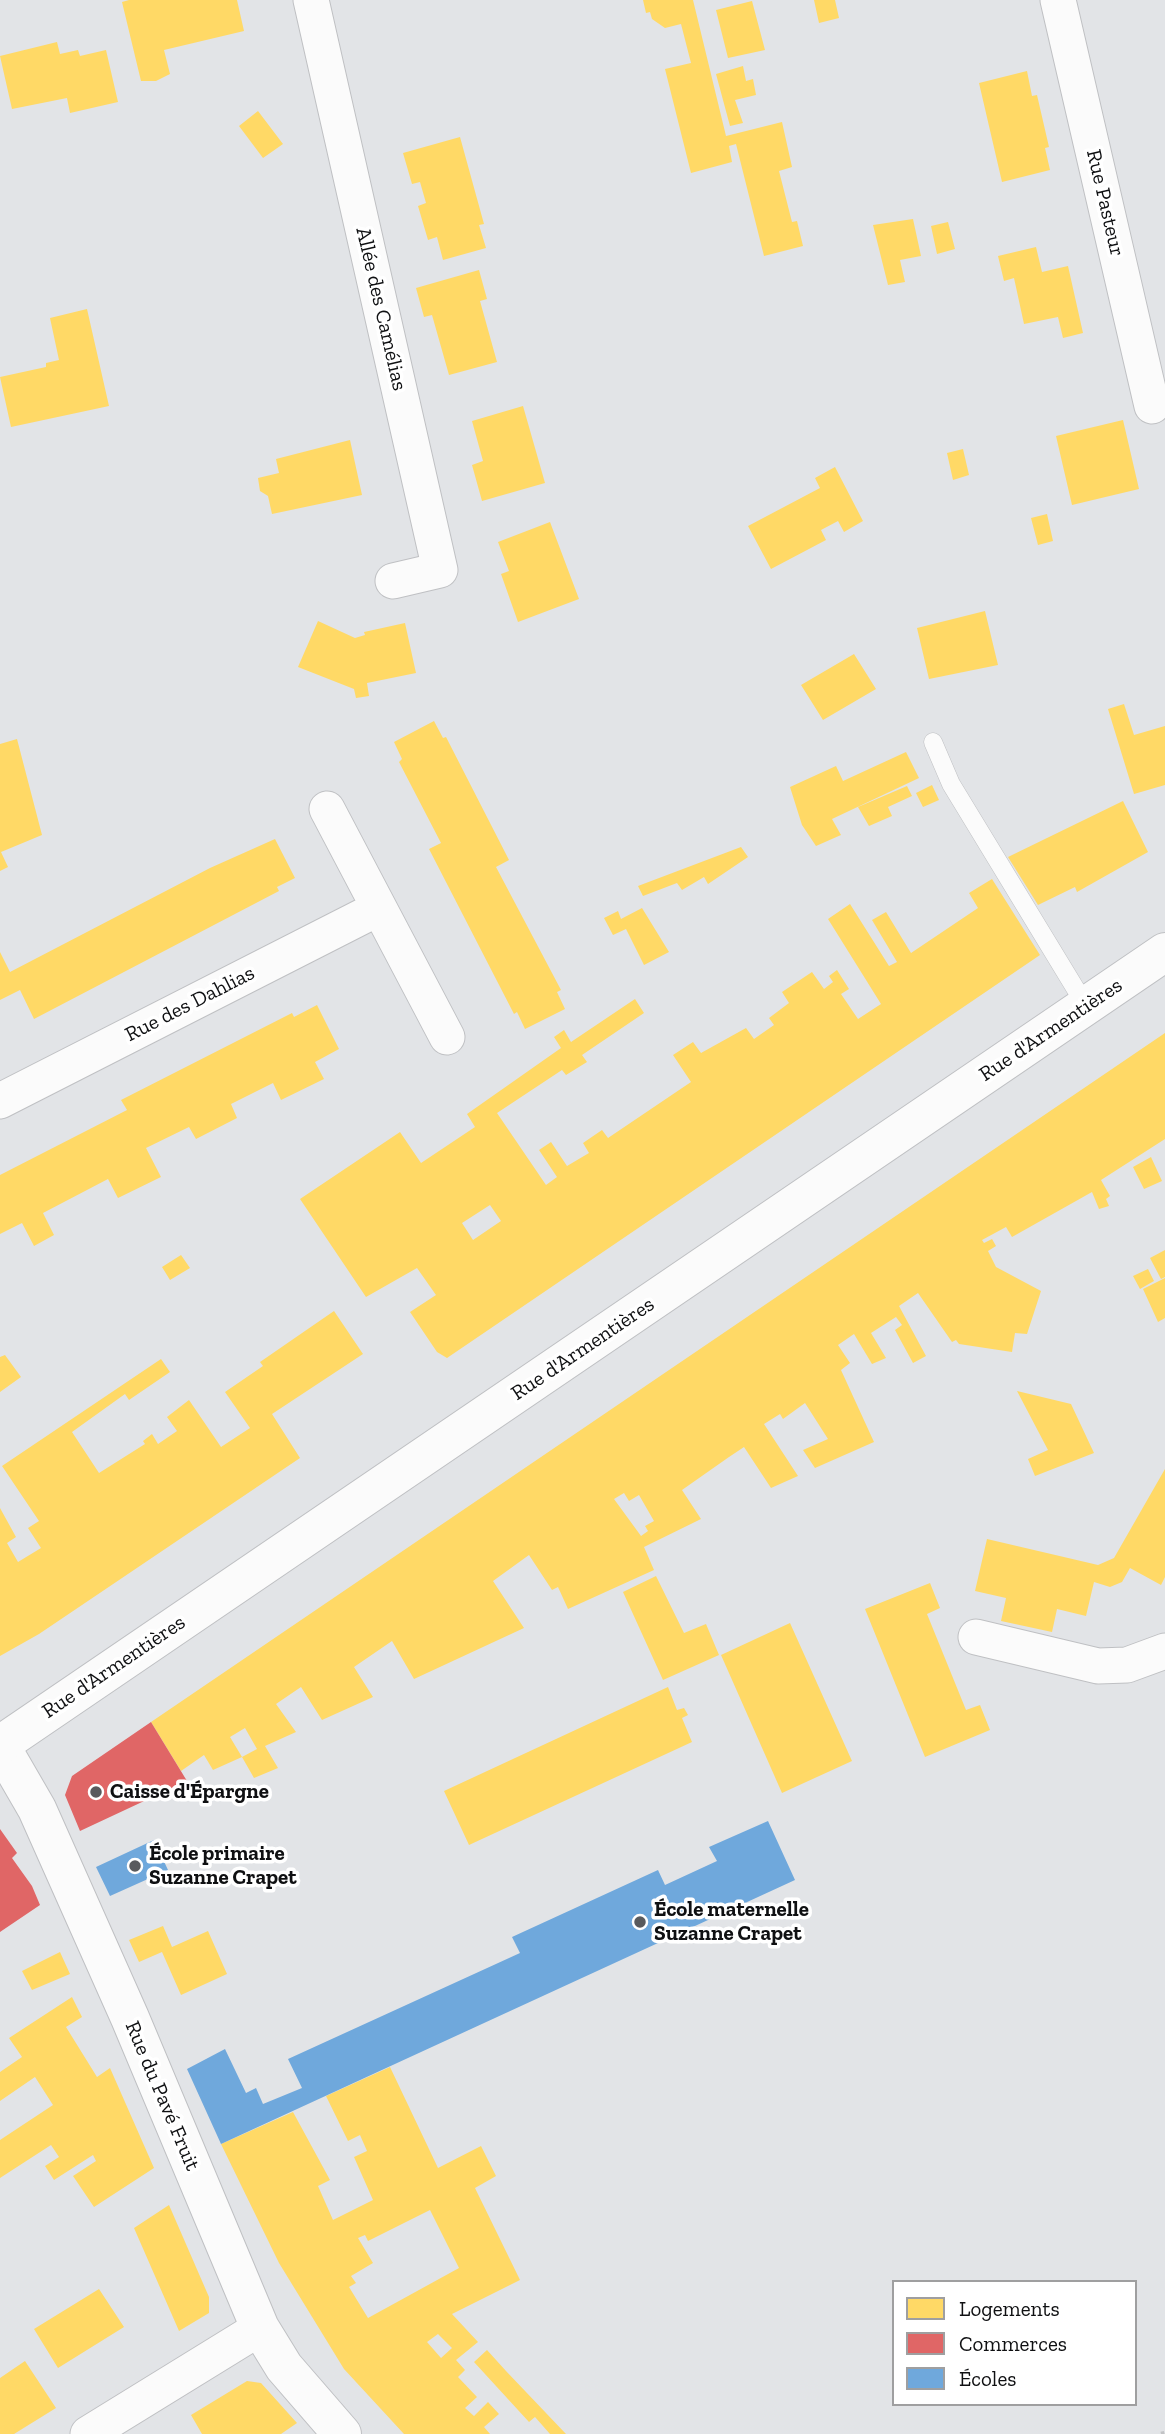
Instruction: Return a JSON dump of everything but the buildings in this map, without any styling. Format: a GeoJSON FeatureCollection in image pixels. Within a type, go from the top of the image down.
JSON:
{"type":"FeatureCollection","features":[{"type":"Feature","properties":{"kind":"main road","name":"Rue d'Armentières"},"geometry":{"type":"LineString","coordinates":[[0,1745],[1165,952]]}},
{"type":"Feature","properties":{"kind":"main road","name":"Rue du Pavé Fruit"},"geometry":{"type":"LineString","coordinates":[[0,1745],[37,1808],[126,2010],[260,2328],[284,2367],[342,2434]]}},
{"type":"Feature","properties":{"kind":"street","name":"Allée des Camélias"},"geometry":{"type":"LineString","coordinates":[[311,0],[440,570],[393,580]]}},
{"type":"Feature","properties":{"kind":"street","name":"Rue Pasteur"},"geometry":{"type":"LineString","coordinates":[[1058,0],[1152,406]]}},
{"type":"Feature","properties":{"kind":"street"},"geometry":{"type":"LineString","coordinates":[[327,809],[447,1037]]}},
{"type":"Feature","properties":{"kind":"street","name":"Rue des Dahlias"},"geometry":{"type":"LineString","coordinates":[[0,1101],[379,908]]}},
{"type":"Feature","properties":{"kind":"street"},"geometry":{"type":"LineString","coordinates":[[976,1637],[1098,1666],[1127,1665],[1165,1651]]}},
{"type":"Feature","properties":{"kind":"street"},"geometry":{"type":"LineString","coordinates":[[88,2434],[260,2328]]}},
{"type":"Feature","properties":{"kind":"lane"},"geometry":{"type":"LineString","coordinates":[[933,742],[951,784],[1086,1006]]}},
{"type":"Feature","properties":{"kind":"place","name":"Caisse d'Épargne"},"geometry":{"type":"Point","coordinates":[96,1792]}},
{"type":"Feature","properties":{"kind":"place","name":"École primaire Suzanne Crapet"},"geometry":{"type":"Point","coordinates":[135,1866]}},
{"type":"Feature","properties":{"kind":"place","name":"École maternelle Suzanne Crapet"},"geometry":{"type":"Point","coordinates":[640,1922]}}]}
